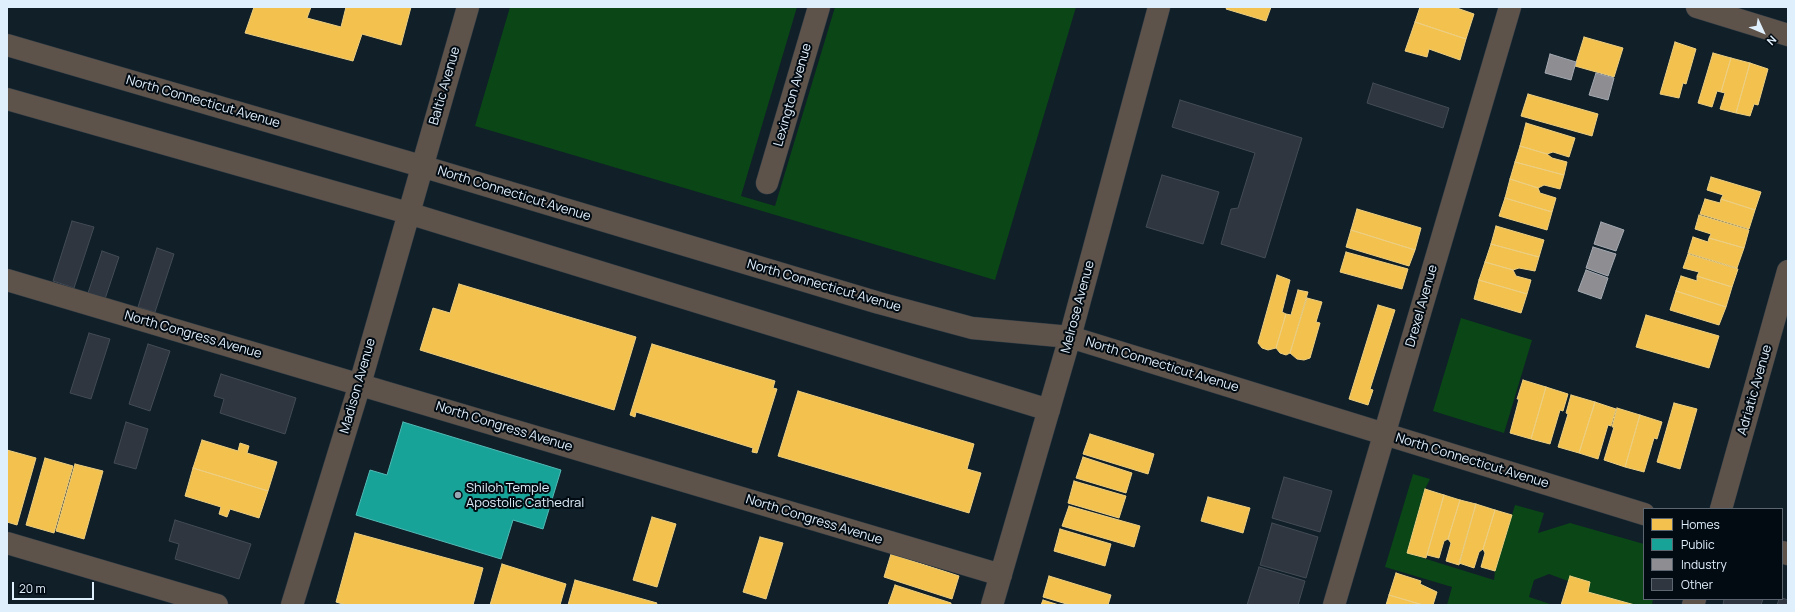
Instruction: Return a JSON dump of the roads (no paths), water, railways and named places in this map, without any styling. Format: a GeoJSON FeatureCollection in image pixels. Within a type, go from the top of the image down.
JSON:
{"type":"FeatureCollection","features":[{"type":"Feature","properties":{"kind":"street","name":"Baltic Avenue"},"geometry":{"type":"LineString","coordinates":[[421,166],[468,7]]}},
{"type":"Feature","properties":{"kind":"street","name":"Lexington Avenue"},"geometry":{"type":"LineString","coordinates":[[767,183],[819,7]]}},
{"type":"Feature","properties":{"kind":"street","name":"Melrose Avenue"},"geometry":{"type":"LineString","coordinates":[[992,605],[1070,337],[1159,7]]}},
{"type":"Feature","properties":{"kind":"street","name":"Drexel Avenue"},"geometry":{"type":"LineString","coordinates":[[1334,605],[1510,7]]}},
{"type":"Feature","properties":{"kind":"street"},"geometry":{"type":"LineString","coordinates":[[1697,7],[1788,35]]}},
{"type":"Feature","properties":{"kind":"street","name":"North Connecticut Avenue"},"geometry":{"type":"LineString","coordinates":[[7,45],[421,166],[871,301],[972,328],[1070,337],[1643,514]]}},
{"type":"Feature","properties":{"kind":"street"},"geometry":{"type":"LineString","coordinates":[[7,99],[408,213],[1049,410]]}},
{"type":"Feature","properties":{"kind":"street","name":"Madison Avenue"},"geometry":{"type":"LineString","coordinates":[[292,605],[360,384],[421,166]]}},
{"type":"Feature","properties":{"kind":"street","name":"Adriatic Avenue"},"geometry":{"type":"LineString","coordinates":[[1721,508],[1788,271]]}},
{"type":"Feature","properties":{"kind":"street","name":"North Congress Avenue"},"geometry":{"type":"LineString","coordinates":[[7,280],[1001,576]]}},
{"type":"Feature","properties":{"kind":"street"},"geometry":{"type":"LineString","coordinates":[[7,543],[217,605]]}},
{"type":"Feature","properties":{"kind":"place","name":"Shiloh Temple Apostolic Cathedral"},"geometry":{"type":"Point","coordinates":[458,495]}}]}
